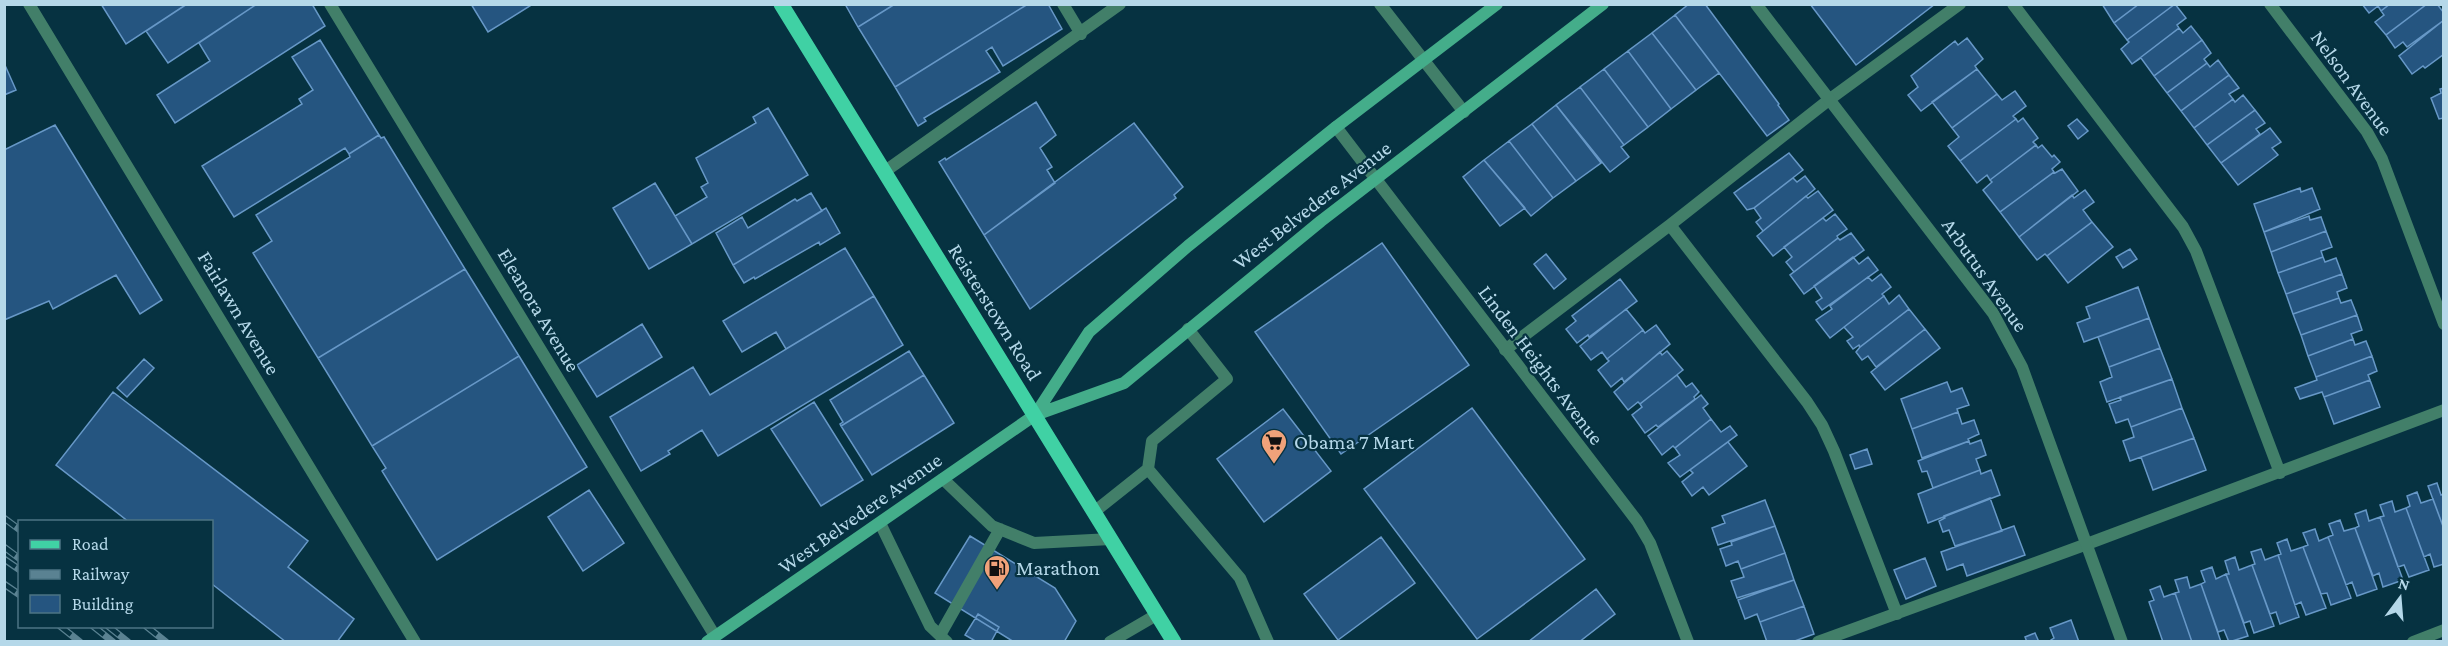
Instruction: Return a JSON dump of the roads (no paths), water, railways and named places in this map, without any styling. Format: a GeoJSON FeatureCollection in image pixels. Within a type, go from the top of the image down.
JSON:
{"type":"FeatureCollection","features":[{"type":"Feature","properties":{"kind":"main road","name":"Reisterstown Road"},"geometry":{"type":"LineString","coordinates":[[781,4],[1174,642]]}},
{"type":"Feature","properties":{"kind":"main road","name":"West Belvedere Avenue"},"geometry":{"type":"LineString","coordinates":[[1035,416],[1089,332],[1188,246],[1336,127],[1497,4]]}},
{"type":"Feature","properties":{"kind":"main road","name":"West Belvedere Avenue"},"geometry":{"type":"LineString","coordinates":[[711,639],[1035,416],[1124,383],[1376,179],[1603,4]]}},
{"type":"Feature","properties":{"kind":"street","name":"Fairlawn Avenue"},"geometry":{"type":"LineString","coordinates":[[29,4],[415,642]]}},
{"type":"Feature","properties":{"kind":"street","name":"Eleanora Avenue"},"geometry":{"type":"LineString","coordinates":[[330,4],[711,639]]}},
{"type":"Feature","properties":{"kind":"street"},"geometry":{"type":"LineString","coordinates":[[1064,4],[1082,34]]}},
{"type":"Feature","properties":{"kind":"street"},"geometry":{"type":"LineString","coordinates":[[884,172],[1082,34],[1120,4]]}},
{"type":"Feature","properties":{"kind":"street"},"geometry":{"type":"LineString","coordinates":[[1380,4],[1464,112]]}},
{"type":"Feature","properties":{"kind":"street","name":"Arbutus Avenue"},"geometry":{"type":"LineString","coordinates":[[1756,4],[1993,313],[2008,338],[2022,367],[2122,642]]}},
{"type":"Feature","properties":{"kind":"street"},"geometry":{"type":"LineString","coordinates":[[1505,350],[1670,225],[1830,99],[1960,4]]}},
{"type":"Feature","properties":{"kind":"street"},"geometry":{"type":"LineString","coordinates":[[2013,4],[2183,227],[2196,251],[2280,473]]}},
{"type":"Feature","properties":{"kind":"street","name":"Nelson Avenue"},"geometry":{"type":"LineString","coordinates":[[2270,4],[2367,132],[2382,159],[2444,324]]}},
{"type":"Feature","properties":{"kind":"street","name":"Linden Heights Avenue"},"geometry":{"type":"LineString","coordinates":[[1336,127],[1636,521],[1650,543],[1688,642]]}},
{"type":"Feature","properties":{"kind":"street"},"geometry":{"type":"LineString","coordinates":[[1670,225],[1807,402],[1822,425],[1897,614]]}},
{"type":"Feature","properties":{"kind":"street"},"geometry":{"type":"LineString","coordinates":[[1094,512],[1148,469],[1152,441],[1227,379],[1188,329]]}},
{"type":"Feature","properties":{"kind":"street"},"geometry":{"type":"LineString","coordinates":[[1818,642],[2280,473],[2444,410]]}},
{"type":"Feature","properties":{"kind":"street"},"geometry":{"type":"LineString","coordinates":[[1148,469],[1240,578],[1268,642]]}},
{"type":"Feature","properties":{"kind":"street"},"geometry":{"type":"LineString","coordinates":[[943,479],[992,526],[1034,543],[1111,539]]}},
{"type":"Feature","properties":{"kind":"street"},"geometry":{"type":"LineString","coordinates":[[880,523],[930,626],[944,638],[1000,530]]}},
{"type":"Feature","properties":{"kind":"street"},"geometry":{"type":"LineString","coordinates":[[1110,642],[1158,614]]}},
{"type":"Feature","properties":{"kind":"street"},"geometry":{"type":"LineString","coordinates":[[2413,642],[2444,630]]}},
{"type":"Feature","properties":{"kind":"railway"},"geometry":{"type":"LineString","coordinates":[[4,518],[18,528]]}},
{"type":"Feature","properties":{"kind":"railway"},"geometry":{"type":"LineString","coordinates":[[4,547],[18,558]]}},
{"type":"Feature","properties":{"kind":"railway"},"geometry":{"type":"LineString","coordinates":[[4,559],[18,569]]}},
{"type":"Feature","properties":{"kind":"railway"},"geometry":{"type":"LineString","coordinates":[[4,584],[18,594]]}},
{"type":"Feature","properties":{"kind":"railway"},"geometry":{"type":"LineString","coordinates":[[62,628],[80,642]]}},
{"type":"Feature","properties":{"kind":"railway"},"geometry":{"type":"LineString","coordinates":[[96,628],[113,642]]}},
{"type":"Feature","properties":{"kind":"railway"},"geometry":{"type":"LineString","coordinates":[[110,628],[128,642]]}},
{"type":"Feature","properties":{"kind":"railway"},"geometry":{"type":"LineString","coordinates":[[148,628],[166,642]]}},
{"type":"Feature","properties":{"kind":"place","name":"Obama 7 Mart"},"geometry":{"type":"Point","coordinates":[1274,465]}},
{"type":"Feature","properties":{"kind":"place","name":"Marathon"},"geometry":{"type":"Point","coordinates":[997,591]}}]}
